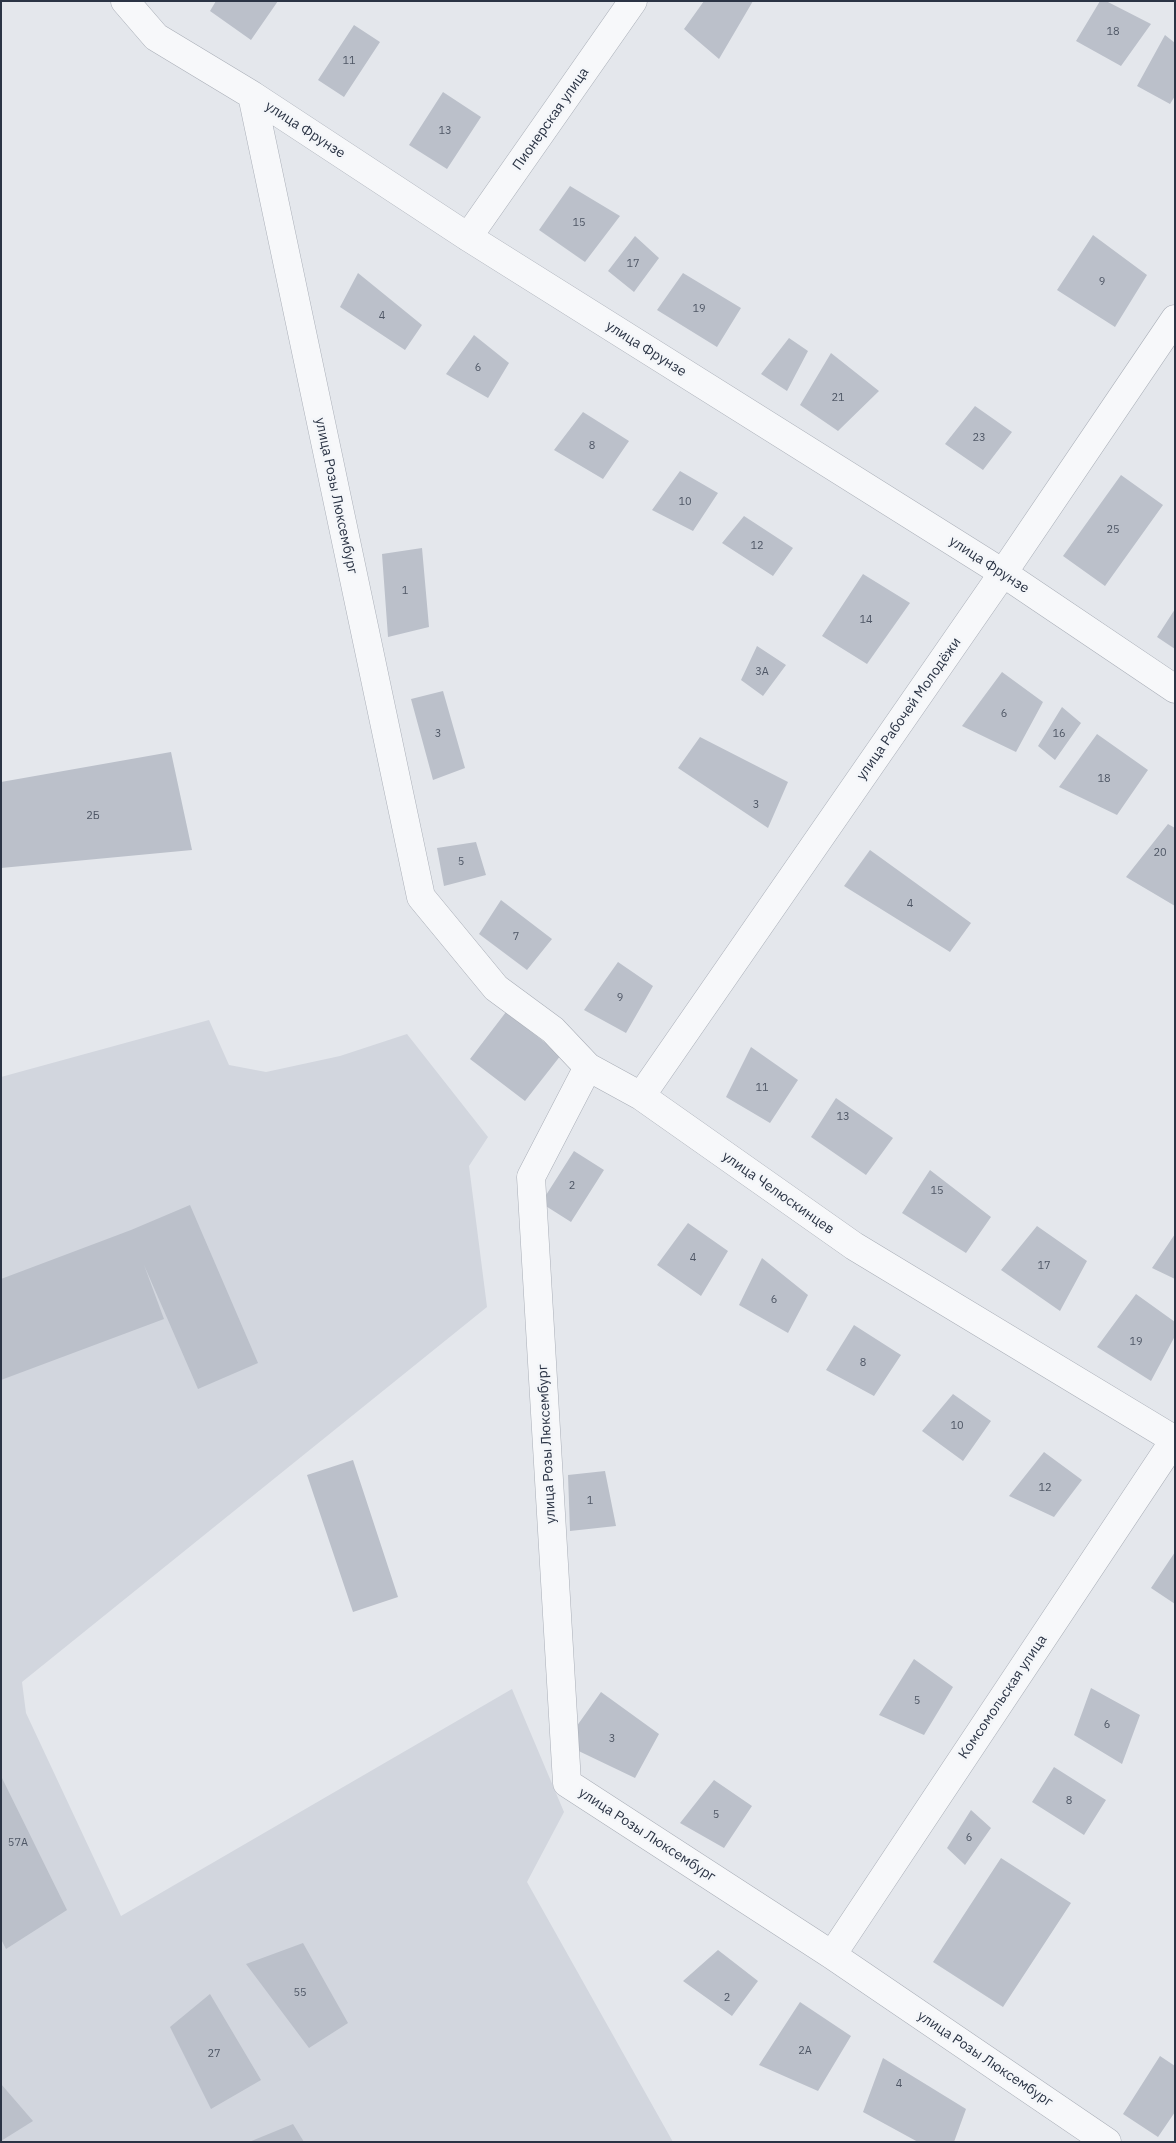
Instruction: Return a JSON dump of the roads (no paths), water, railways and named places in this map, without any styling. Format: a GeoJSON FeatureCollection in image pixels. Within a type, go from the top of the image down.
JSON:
{"type":"FeatureCollection","features":[{"type":"Feature","properties":{"kind":"street","name":"улица Фрунзе"},"geometry":{"type":"LineString","coordinates":[[125,1],[156,37],[252,95],[468,237],[1002,573],[1175,689]]}},
{"type":"Feature","properties":{"kind":"street","name":"Пионерская улица"},"geometry":{"type":"LineString","coordinates":[[468,237],[633,1]]}},
{"type":"Feature","properties":{"kind":"street","name":"улица Розы Люксембург"},"geometry":{"type":"LineString","coordinates":[[252,95],[421,897]]}},
{"type":"Feature","properties":{"kind":"street","name":"улица Рабочей Молодёжи"},"geometry":{"type":"LineString","coordinates":[[641,1096],[1175,319]]}},
{"type":"Feature","properties":{"kind":"street","name":"улица Челюскинцев"},"geometry":{"type":"LineString","coordinates":[[421,897],[496,988],[553,1030],[588,1067],[641,1096],[854,1246],[1175,1439]]}},
{"type":"Feature","properties":{"kind":"street","name":"улица Розы Люксембург"},"geometry":{"type":"LineString","coordinates":[[588,1067],[531,1177],[566,1783],[832,1955],[1107,2142]]}},
{"type":"Feature","properties":{"kind":"street","name":"Комсомольская улица"},"geometry":{"type":"LineString","coordinates":[[832,1955],[1175,1439]]}}]}
